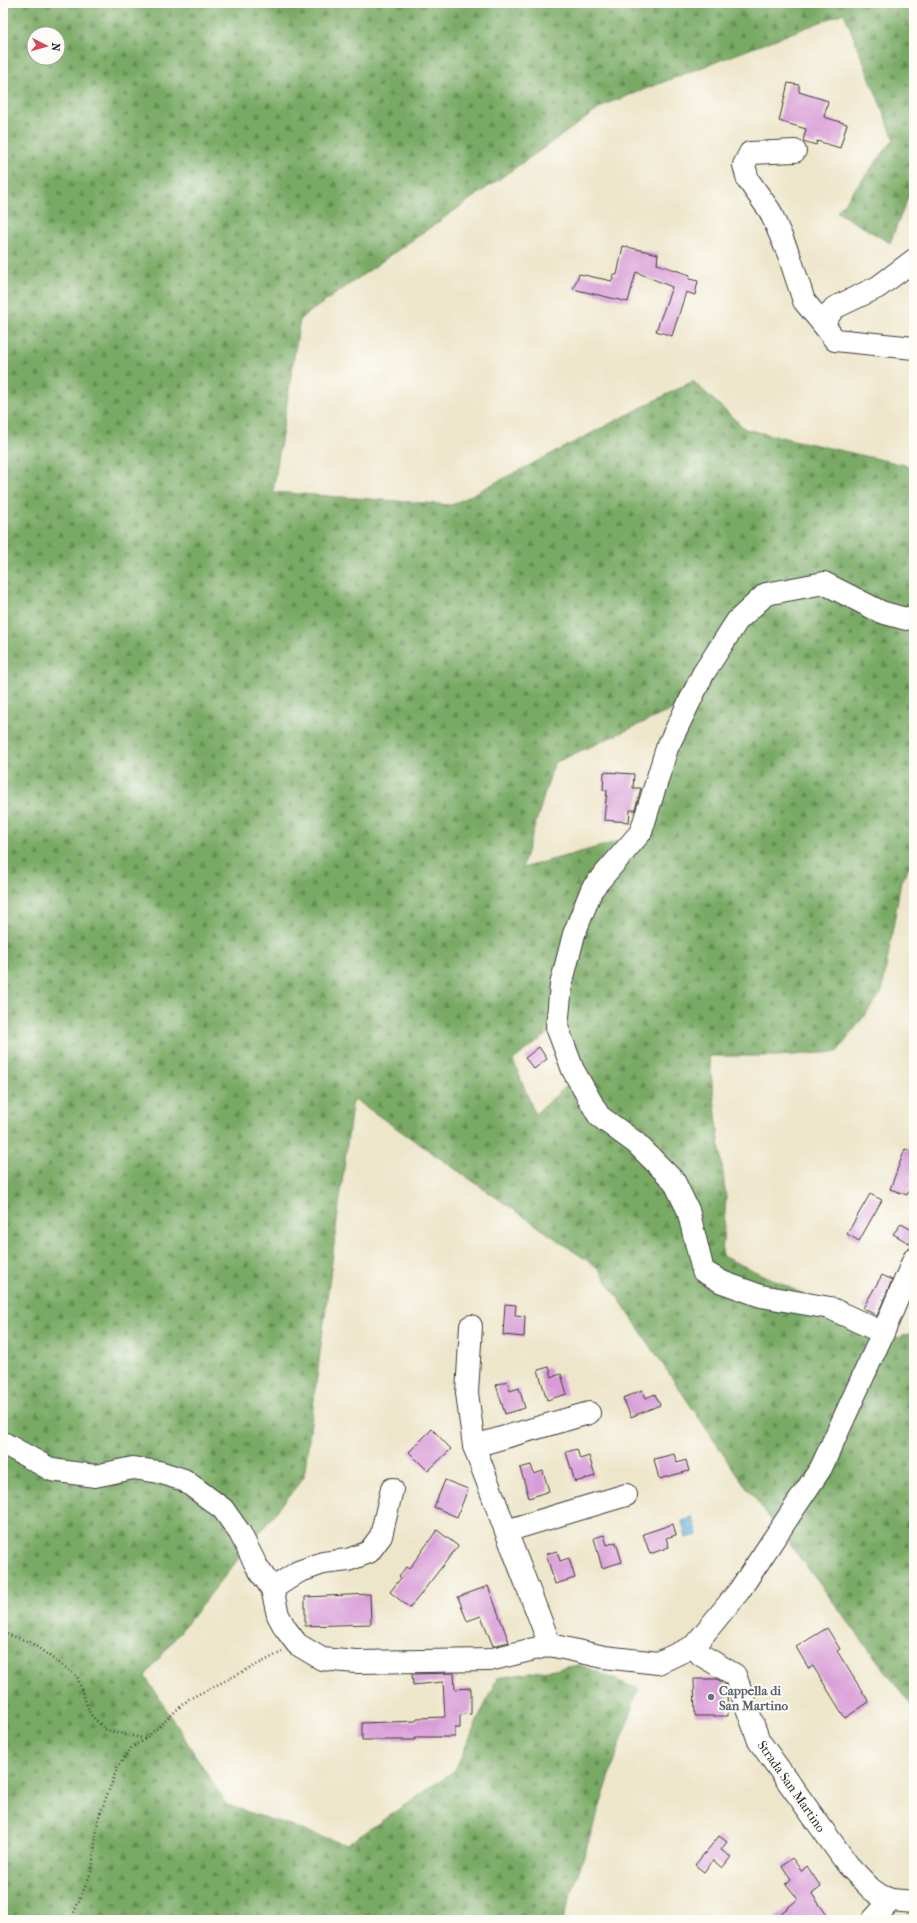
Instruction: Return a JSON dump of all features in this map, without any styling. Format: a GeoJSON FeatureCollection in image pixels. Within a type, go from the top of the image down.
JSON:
{"type":"FeatureCollection","features":[{"type":"Feature","properties":{"kind":"street"},"geometry":{"type":"LineString","coordinates":[[796,151],[750,153],[744,165],[748,180],[770,211],[789,255],[804,301],[835,340],[914,348]]}},
{"type":"Feature","properties":{"kind":"street"},"geometry":{"type":"LineString","coordinates":[[823,324],[834,308],[878,287],[914,260]]}},
{"type":"Feature","properties":{"kind":"street"},"geometry":{"type":"LineString","coordinates":[[883,1333],[830,1308],[761,1296],[722,1282],[703,1271],[688,1210],[674,1181],[636,1143],[599,1116],[572,1070],[557,1027],[561,985],[574,934],[592,889],[641,832],[667,748],[703,674],[737,621],[766,594],[824,584],[881,612],[906,619],[914,616]]}},
{"type":"Feature","properties":{"kind":"street"},"geometry":{"type":"LineString","coordinates":[[3,1443],[52,1470],[95,1476],[133,1468],[159,1472],[184,1480],[223,1509],[240,1532],[256,1565],[272,1589],[278,1614],[285,1628],[297,1644],[322,1659],[356,1662],[489,1660],[550,1645],[604,1657],[658,1663],[694,1646],[739,1591],[820,1468],[883,1333],[914,1259]]}},
{"type":"Feature","properties":{"kind":"street"},"geometry":{"type":"LineString","coordinates":[[471,1326],[466,1392],[474,1446],[550,1645]]}},
{"type":"Feature","properties":{"kind":"street"},"geometry":{"type":"LineString","coordinates":[[474,1446],[588,1413]]}},
{"type":"Feature","properties":{"kind":"street"},"geometry":{"type":"LineString","coordinates":[[272,1589],[298,1572],[323,1563],[348,1560],[369,1552],[380,1536],[392,1489]]}},
{"type":"Feature","properties":{"kind":"street"},"geometry":{"type":"LineString","coordinates":[[506,1531],[626,1495]]}},
{"type":"Feature","properties":{"kind":"street","name":"Strada San Martino"},"geometry":{"type":"LineString","coordinates":[[694,1646],[701,1655],[735,1675],[759,1741],[848,1865],[871,1889],[891,1900],[914,1902]]}},
{"type":"Feature","properties":{"kind":"street"},"geometry":{"type":"LineString","coordinates":[[873,1920],[891,1900]]}},
{"type":"Feature","properties":{"kind":"path"},"geometry":{"type":"LineString","coordinates":[[3,1633],[30,1642],[77,1676],[90,1714],[106,1730],[145,1739]]}},
{"type":"Feature","properties":{"kind":"path"},"geometry":{"type":"LineString","coordinates":[[71,1920],[92,1870],[98,1819],[118,1766],[132,1747],[145,1739],[189,1699],[247,1671],[297,1644]]}},
{"type":"Feature","properties":{"kind":"green space"},"geometry":{"type":"Polygon","coordinates":[[[3,3],[914,3],[914,182],[890,243],[837,212],[894,139],[844,13],[606,104],[300,319],[273,492],[452,505],[693,381],[745,429],[914,467],[914,859],[901,881],[882,992],[837,1052],[777,1056],[709,1056],[726,1198],[722,1256],[898,1338],[914,1332],[914,1709],[736,1473],[598,1268],[353,1098],[304,1477],[145,1676],[227,1805],[347,1845],[455,1770],[497,1678],[580,1665],[638,1689],[563,1920],[3,1920],[3,3]],[[678,707],[554,763],[522,868],[620,841],[651,836],[678,707]],[[551,1032],[513,1060],[535,1114],[584,1071],[551,1032]]]}},
{"type":"Feature","properties":{"kind":"water"},"geometry":{"type":"Polygon","coordinates":[[[693,1518],[698,1535],[686,1538],[682,1521],[693,1518]]]}},
{"type":"Feature","properties":{"kind":"building"},"geometry":{"type":"Polygon","coordinates":[[[788,83],[799,85],[799,92],[828,101],[824,117],[847,124],[840,148],[817,141],[816,145],[803,141],[806,129],[779,121],[788,83]]]}},
{"type":"Feature","properties":{"kind":"building"},"geometry":{"type":"Polygon","coordinates":[[[623,246],[658,254],[657,264],[690,275],[689,279],[698,281],[695,295],[686,292],[672,336],[656,331],[672,287],[636,272],[628,302],[573,289],[579,274],[612,281],[613,274],[617,275],[623,246]]]}},
{"type":"Feature","properties":{"kind":"building"},"geometry":{"type":"Polygon","coordinates":[[[604,772],[634,774],[633,788],[641,788],[635,810],[630,810],[629,822],[604,820],[607,790],[603,790],[604,772]]]}},
{"type":"Feature","properties":{"kind":"building"},"geometry":{"type":"Polygon","coordinates":[[[539,1047],[547,1059],[534,1069],[525,1058],[539,1047]]]}},
{"type":"Feature","properties":{"kind":"building"},"geometry":{"type":"Polygon","coordinates":[[[905,1149],[914,1152],[914,1178],[907,1195],[890,1189],[905,1149]]]}},
{"type":"Feature","properties":{"kind":"building"},"geometry":{"type":"Polygon","coordinates":[[[870,1194],[882,1200],[859,1241],[847,1234],[870,1194]]]}},
{"type":"Feature","properties":{"kind":"building"},"geometry":{"type":"Polygon","coordinates":[[[901,1224],[914,1231],[914,1246],[893,1234],[901,1224]]]}},
{"type":"Feature","properties":{"kind":"building"},"geometry":{"type":"Polygon","coordinates":[[[882,1275],[892,1280],[877,1316],[863,1308],[882,1275]]]}},
{"type":"Feature","properties":{"kind":"building"},"geometry":{"type":"Polygon","coordinates":[[[505,1304],[516,1305],[515,1315],[525,1316],[524,1337],[503,1335],[505,1304]]]}},
{"type":"Feature","properties":{"kind":"building"},"geometry":{"type":"Polygon","coordinates":[[[549,1367],[552,1377],[561,1374],[567,1394],[547,1400],[538,1370],[549,1367]]]}},
{"type":"Feature","properties":{"kind":"building"},"geometry":{"type":"Polygon","coordinates":[[[507,1381],[510,1391],[519,1388],[525,1408],[505,1414],[496,1385],[507,1381]]]}},
{"type":"Feature","properties":{"kind":"building"},"geometry":{"type":"Polygon","coordinates":[[[642,1390],[646,1398],[655,1394],[660,1405],[631,1417],[623,1398],[642,1390]]]}},
{"type":"Feature","properties":{"kind":"building"},"geometry":{"type":"Polygon","coordinates":[[[432,1429],[451,1449],[428,1471],[409,1452],[432,1429]]]}},
{"type":"Feature","properties":{"kind":"building"},"geometry":{"type":"Polygon","coordinates":[[[577,1449],[580,1459],[589,1456],[595,1476],[575,1482],[566,1452],[577,1449]]]}},
{"type":"Feature","properties":{"kind":"building"},"geometry":{"type":"Polygon","coordinates":[[[674,1454],[677,1463],[686,1460],[689,1471],[659,1479],[654,1459],[674,1454]]]}},
{"type":"Feature","properties":{"kind":"building"},"geometry":{"type":"Polygon","coordinates":[[[531,1465],[534,1474],[543,1471],[549,1491],[529,1498],[520,1468],[531,1465]]]}},
{"type":"Feature","properties":{"kind":"building"},"geometry":{"type":"Polygon","coordinates":[[[445,1480],[468,1489],[457,1517],[434,1507],[445,1480]]]}},
{"type":"Feature","properties":{"kind":"building"},"geometry":{"type":"Polygon","coordinates":[[[673,1524],[676,1535],[666,1538],[669,1547],[650,1554],[643,1534],[673,1524]]]}},
{"type":"Feature","properties":{"kind":"building"},"geometry":{"type":"Polygon","coordinates":[[[437,1530],[458,1546],[410,1608],[390,1592],[401,1578],[399,1576],[406,1567],[409,1569],[437,1530]]]}},
{"type":"Feature","properties":{"kind":"building"},"geometry":{"type":"Polygon","coordinates":[[[604,1535],[607,1545],[616,1542],[622,1562],[602,1568],[594,1538],[604,1535]]]}},
{"type":"Feature","properties":{"kind":"building"},"geometry":{"type":"Polygon","coordinates":[[[557,1551],[560,1561],[569,1558],[575,1578],[555,1584],[546,1554],[557,1551]]]}},
{"type":"Feature","properties":{"kind":"building"},"geometry":{"type":"Polygon","coordinates":[[[488,1586],[509,1642],[493,1646],[481,1616],[467,1621],[458,1597],[488,1586]]]}},
{"type":"Feature","properties":{"kind":"building"},"geometry":{"type":"Polygon","coordinates":[[[370,1594],[371,1624],[305,1626],[305,1597],[370,1594]]]}},
{"type":"Feature","properties":{"kind":"building"},"geometry":{"type":"Polygon","coordinates":[[[827,1628],[840,1649],[837,1651],[869,1702],[845,1718],[813,1666],[809,1669],[796,1647],[827,1628]]]}},
{"type":"Feature","properties":{"kind":"building"},"geometry":{"type":"Polygon","coordinates":[[[454,1673],[455,1689],[471,1688],[471,1714],[460,1715],[460,1728],[455,1728],[455,1737],[415,1737],[415,1740],[362,1740],[362,1723],[416,1721],[417,1718],[445,1717],[443,1682],[413,1685],[412,1674],[454,1673]]]}},
{"type":"Feature","properties":{"kind":"building","name":"Cappella di San Martino"},"geometry":{"type":"Polygon","coordinates":[[[694,1679],[717,1679],[725,1684],[727,1691],[728,1716],[695,1716],[694,1679]]]}},
{"type":"Feature","properties":{"kind":"building"},"geometry":{"type":"Polygon","coordinates":[[[719,1836],[727,1842],[721,1850],[731,1857],[722,1868],[713,1860],[704,1872],[695,1865],[719,1836]]]}},
{"type":"Feature","properties":{"kind":"building"},"geometry":{"type":"Polygon","coordinates":[[[792,1858],[802,1871],[807,1866],[821,1887],[812,1894],[827,1915],[822,1920],[773,1920],[798,1899],[786,1884],[791,1879],[782,1866],[792,1858]]]}},
{"type":"Feature","properties":{"kind":"place","name":"Cappella di San Martino"},"geometry":{"type":"Point","coordinates":[711,1697]}}]}
